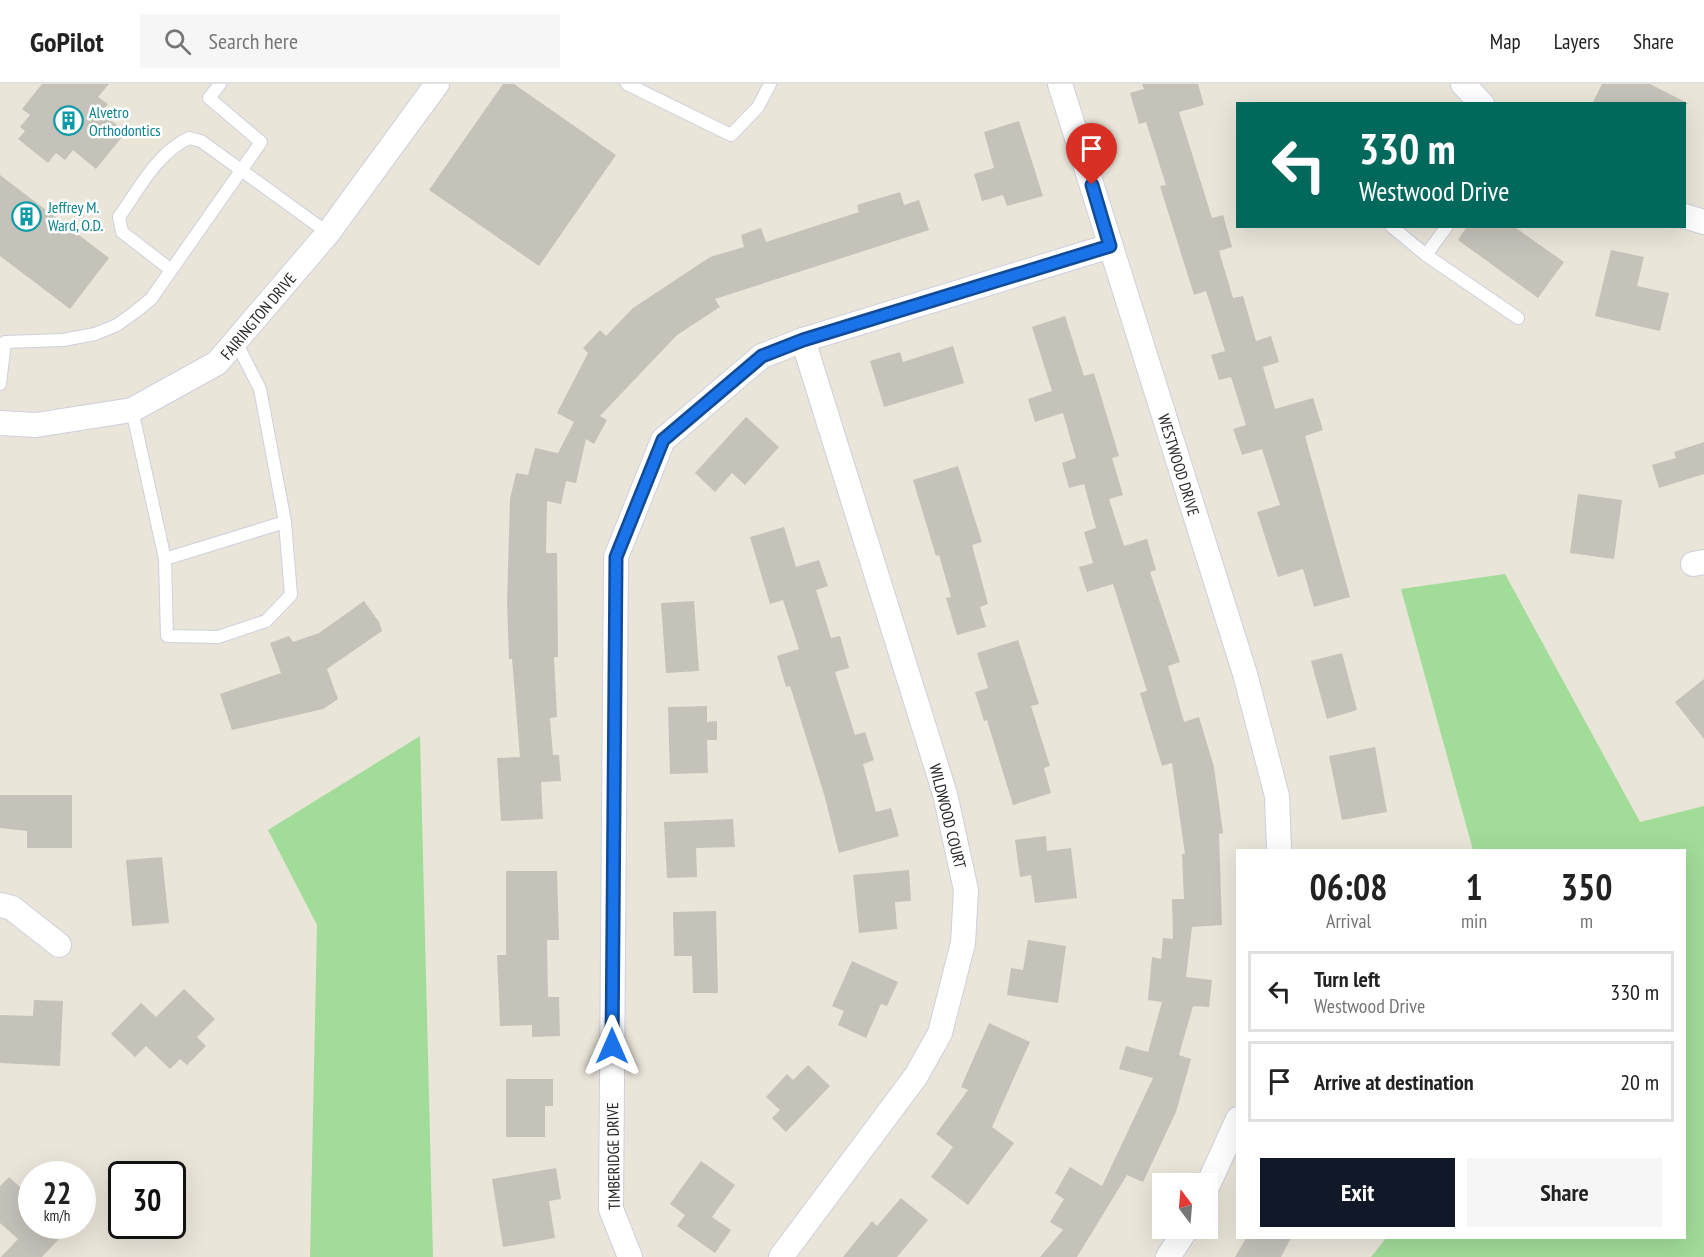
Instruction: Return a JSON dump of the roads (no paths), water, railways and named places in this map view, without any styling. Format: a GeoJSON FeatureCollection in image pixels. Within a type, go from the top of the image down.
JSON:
{"type":"FeatureCollection","features":[{"type":"Feature","properties":{"kind":"street","name":"FAIRINGTON DRIVE"},"geometry":{"type":"LineString","coordinates":[[0,423],[36,425],[132,410],[217,363],[328,233],[437,84]]}},
{"type":"Feature","properties":{"kind":"street","name":"WESTWOOD DRIVE"},"geometry":{"type":"LineString","coordinates":[[1060,84],[1245,674],[1277,796],[1279,849]]}},
{"type":"Feature","properties":{"kind":"street"},"geometry":{"type":"LineString","coordinates":[[1463,84],[1480,102]]}},
{"type":"Feature","properties":{"kind":"street"},"geometry":{"type":"LineString","coordinates":[[1686,217],[1704,222]]}},
{"type":"Feature","properties":{"kind":"street","name":"TIMBERIDGE DRIVE"},"geometry":{"type":"LineString","coordinates":[[630,1257],[611,1209],[616,557],[663,440],[762,356],[803,340],[1110,246]]}},
{"type":"Feature","properties":{"kind":"street","name":"WILDWOOD COURT"},"geometry":{"type":"LineString","coordinates":[[780,1257],[916,1076],[940,1033],[963,943],[966,890],[945,794],[803,340]]}},
{"type":"Feature","properties":{"kind":"street"},"geometry":{"type":"LineString","coordinates":[[0,905],[12,908],[59,945]]}},
{"type":"Feature","properties":{"kind":"street"},"geometry":{"type":"LineString","coordinates":[[1213,1173],[1236,1123]]}},
{"type":"Feature","properties":{"kind":"street"},"geometry":{"type":"LineString","coordinates":[[1168,1257],[1180,1239]]}},
{"type":"Feature","properties":{"kind":"lane"},"geometry":{"type":"LineString","coordinates":[[0,384],[5,342],[63,340],[95,334],[117,326],[151,299],[261,142],[209,98],[220,84]]}},
{"type":"Feature","properties":{"kind":"lane"},"geometry":{"type":"LineString","coordinates":[[627,84],[731,135],[758,107],[770,84]]}},
{"type":"Feature","properties":{"kind":"lane"},"geometry":{"type":"LineString","coordinates":[[170,269],[122,232],[119,217],[151,171],[174,145],[189,138],[201,141],[328,233]]}},
{"type":"Feature","properties":{"kind":"lane"},"geometry":{"type":"LineString","coordinates":[[1393,228],[1426,255],[1518,318]]}},
{"type":"Feature","properties":{"kind":"lane"},"geometry":{"type":"LineString","coordinates":[[1426,255],[1446,228]]}},
{"type":"Feature","properties":{"kind":"lane"},"geometry":{"type":"LineString","coordinates":[[132,410],[165,559],[166,636],[218,637],[266,621],[291,595],[285,522],[260,389],[236,342]]}},
{"type":"Feature","properties":{"kind":"lane"},"geometry":{"type":"LineString","coordinates":[[165,559],[285,522]]}},
{"type":"Feature","properties":{"kind":"place","name":"Alvetro Orthodontics"},"geometry":{"type":"Point","coordinates":[68,121]}},
{"type":"Feature","properties":{"kind":"place","name":"Jeffrey M. Ward, O.D."},"geometry":{"type":"Point","coordinates":[27,216]}}]}
